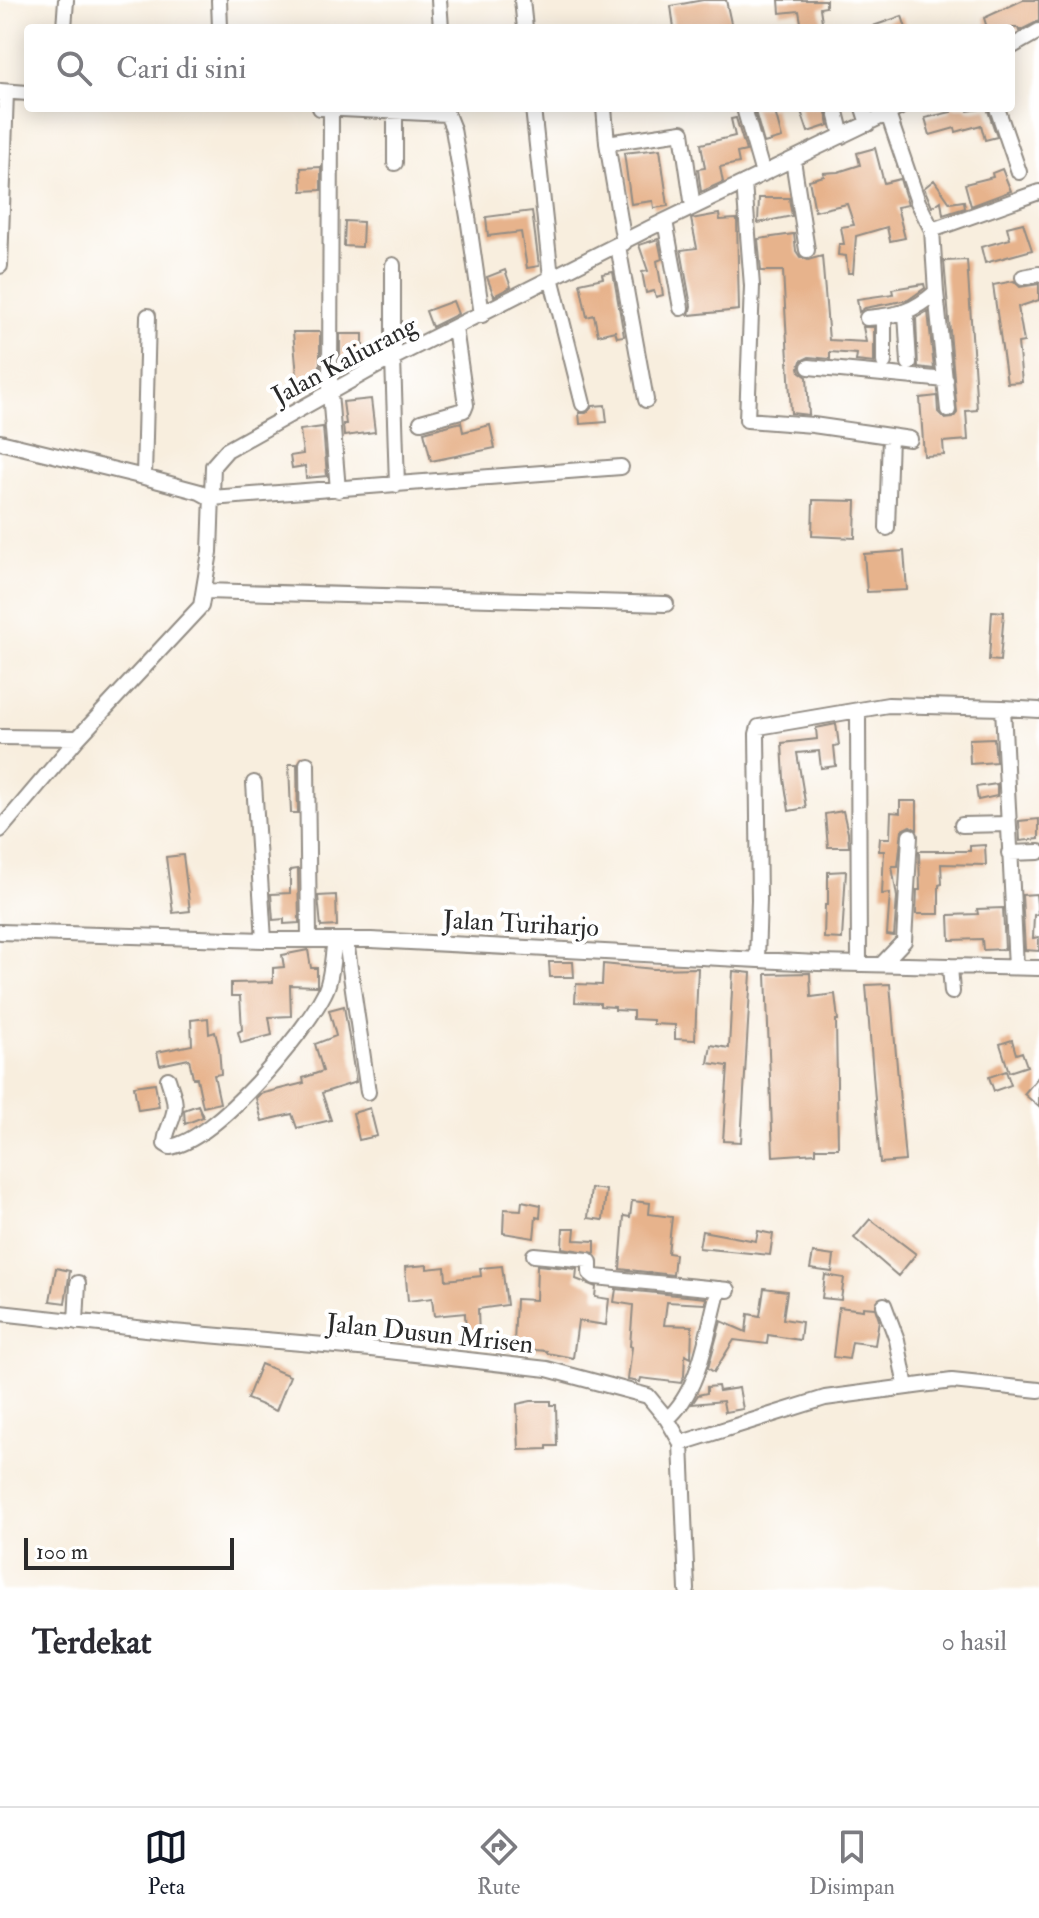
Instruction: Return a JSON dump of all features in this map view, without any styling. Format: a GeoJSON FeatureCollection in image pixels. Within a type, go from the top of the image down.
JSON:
{"type":"FeatureCollection","features":[{"type":"Feature","properties":{"kind":"street"},"geometry":{"type":"LineString","coordinates":[[64,24],[66,0]]}},
{"type":"Feature","properties":{"kind":"street"},"geometry":{"type":"LineString","coordinates":[[219,0],[220,24]]}},
{"type":"Feature","properties":{"kind":"street"},"geometry":{"type":"LineString","coordinates":[[439,0],[441,24]]}},
{"type":"Feature","properties":{"kind":"street"},"geometry":{"type":"LineString","coordinates":[[522,0],[525,24]]}},
{"type":"Feature","properties":{"kind":"street"},"geometry":{"type":"LineString","coordinates":[[1015,45],[1039,31]]}},
{"type":"Feature","properties":{"kind":"street"},"geometry":{"type":"LineString","coordinates":[[0,266],[3,91],[24,93]]}},
{"type":"Feature","properties":{"kind":"street"},"geometry":{"type":"LineString","coordinates":[[331,112],[330,393],[338,490]]}},
{"type":"Feature","properties":{"kind":"street"},"geometry":{"type":"LineString","coordinates":[[395,112],[395,163]]}},
{"type":"Feature","properties":{"kind":"street"},"geometry":{"type":"LineString","coordinates":[[447,112],[453,129],[482,315]]}},
{"type":"Feature","properties":{"kind":"street"},"geometry":{"type":"LineString","coordinates":[[533,112],[551,277],[583,404]]}},
{"type":"Feature","properties":{"kind":"street"},"geometry":{"type":"LineString","coordinates":[[604,112],[621,244],[646,400]]}},
{"type":"Feature","properties":{"kind":"street"},"geometry":{"type":"LineString","coordinates":[[745,112],[763,174]]}},
{"type":"Feature","properties":{"kind":"street"},"geometry":{"type":"LineString","coordinates":[[836,112],[842,136]]}},
{"type":"Feature","properties":{"kind":"street"},"geometry":{"type":"LineString","coordinates":[[864,112],[868,124]]}},
{"type":"Feature","properties":{"kind":"street","name":"Jalan Kaliurang"},"geometry":{"type":"LineString","coordinates":[[0,830],[78,738],[201,606],[210,552],[213,466],[227,450],[393,358],[551,277],[892,112]]}},
{"type":"Feature","properties":{"kind":"street"},"geometry":{"type":"LineString","coordinates":[[894,112],[918,202],[932,230],[948,410]]}},
{"type":"Feature","properties":{"kind":"street"},"geometry":{"type":"LineString","coordinates":[[998,112],[1019,172]]}},
{"type":"Feature","properties":{"kind":"street"},"geometry":{"type":"LineString","coordinates":[[607,143],[682,132],[693,207]]}},
{"type":"Feature","properties":{"kind":"street"},"geometry":{"type":"LineString","coordinates":[[793,160],[807,250]]}},
{"type":"Feature","properties":{"kind":"street"},"geometry":{"type":"LineString","coordinates":[[744,183],[752,286],[747,420],[813,425],[910,439]]}},
{"type":"Feature","properties":{"kind":"street"},"geometry":{"type":"LineString","coordinates":[[932,230],[1039,192]]}},
{"type":"Feature","properties":{"kind":"street"},"geometry":{"type":"LineString","coordinates":[[665,221],[681,308]]}},
{"type":"Feature","properties":{"kind":"street"},"geometry":{"type":"LineString","coordinates":[[393,265],[397,485]]}},
{"type":"Feature","properties":{"kind":"street"},"geometry":{"type":"LineString","coordinates":[[1023,277],[1039,274]]}},
{"type":"Feature","properties":{"kind":"street"},"geometry":{"type":"LineString","coordinates":[[867,318],[906,313],[936,292]]}},
{"type":"Feature","properties":{"kind":"street"},"geometry":{"type":"LineString","coordinates":[[906,313],[909,363]]}},
{"type":"Feature","properties":{"kind":"street"},"geometry":{"type":"LineString","coordinates":[[144,477],[148,316]]}},
{"type":"Feature","properties":{"kind":"street"},"geometry":{"type":"LineString","coordinates":[[884,316],[884,362]]}},
{"type":"Feature","properties":{"kind":"street"},"geometry":{"type":"LineString","coordinates":[[421,422],[457,414],[466,405],[455,328]]}},
{"type":"Feature","properties":{"kind":"street"},"geometry":{"type":"LineString","coordinates":[[809,367],[946,380]]}},
{"type":"Feature","properties":{"kind":"street"},"geometry":{"type":"LineString","coordinates":[[887,528],[890,436]]}},
{"type":"Feature","properties":{"kind":"street"},"geometry":{"type":"LineString","coordinates":[[0,442],[144,477],[200,492],[211,498],[621,467]]}},
{"type":"Feature","properties":{"kind":"street"},"geometry":{"type":"LineString","coordinates":[[205,591],[666,604]]}},
{"type":"Feature","properties":{"kind":"street"},"geometry":{"type":"LineString","coordinates":[[757,959],[758,728],[766,724],[888,705],[1039,710]]}},
{"type":"Feature","properties":{"kind":"street"},"geometry":{"type":"LineString","coordinates":[[1003,708],[1016,967]]}},
{"type":"Feature","properties":{"kind":"street"},"geometry":{"type":"LineString","coordinates":[[858,711],[859,964]]}},
{"type":"Feature","properties":{"kind":"street"},"geometry":{"type":"LineString","coordinates":[[0,737],[78,738]]}},
{"type":"Feature","properties":{"kind":"street"},"geometry":{"type":"LineString","coordinates":[[307,764],[309,939]]}},
{"type":"Feature","properties":{"kind":"street"},"geometry":{"type":"LineString","coordinates":[[254,783],[264,940]]}},
{"type":"Feature","properties":{"kind":"street"},"geometry":{"type":"LineString","coordinates":[[962,825],[1008,824]]}},
{"type":"Feature","properties":{"kind":"street"},"geometry":{"type":"LineString","coordinates":[[882,964],[904,941],[910,836]]}},
{"type":"Feature","properties":{"kind":"street"},"geometry":{"type":"LineString","coordinates":[[1009,853],[1039,852]]}},
{"type":"Feature","properties":{"kind":"street","name":"Jalan Turiharjo"},"geometry":{"type":"LineString","coordinates":[[0,932],[371,940],[859,964],[1039,968]]}},
{"type":"Feature","properties":{"kind":"street"},"geometry":{"type":"LineString","coordinates":[[168,1079],[175,1103],[165,1137],[165,1144],[170,1147],[202,1133],[251,1089],[298,1034],[326,992],[341,940]]}},
{"type":"Feature","properties":{"kind":"street"},"geometry":{"type":"LineString","coordinates":[[341,940],[368,1092]]}},
{"type":"Feature","properties":{"kind":"street"},"geometry":{"type":"LineString","coordinates":[[950,966],[952,992]]}},
{"type":"Feature","properties":{"kind":"street"},"geometry":{"type":"LineString","coordinates":[[534,1255],[589,1261],[590,1272],[595,1277],[723,1289],[692,1386],[681,1406],[667,1419]]}},
{"type":"Feature","properties":{"kind":"street"},"geometry":{"type":"LineString","coordinates":[[76,1322],[78,1283]]}},
{"type":"Feature","properties":{"kind":"street"},"geometry":{"type":"LineString","coordinates":[[884,1305],[897,1340],[905,1379]]}},
{"type":"Feature","properties":{"kind":"street","name":"Jalan Dusun Mrisen"},"geometry":{"type":"LineString","coordinates":[[0,1313],[547,1369],[648,1396],[681,1443],[687,1590]]}},
{"type":"Feature","properties":{"kind":"street"},"geometry":{"type":"LineString","coordinates":[[681,1443],[825,1398],[905,1379],[1039,1390]]}},
{"type":"Feature","properties":{"kind":"building"},"geometry":{"type":"Polygon","coordinates":[[[703,0],[726,0],[731,24],[673,24],[671,6],[703,0]]]}},
{"type":"Feature","properties":{"kind":"building"},"geometry":{"type":"Polygon","coordinates":[[[779,0],[826,0],[826,7],[820,8],[822,24],[801,24],[799,11],[780,13],[779,0]]]}},
{"type":"Feature","properties":{"kind":"building"},"geometry":{"type":"Polygon","coordinates":[[[1023,0],[1039,0],[1039,21],[1019,31],[1015,24],[986,24],[984,18],[1023,0]]]}},
{"type":"Feature","properties":{"kind":"building"},"geometry":{"type":"Polygon","coordinates":[[[902,16],[905,24],[879,24],[902,16]]]}},
{"type":"Feature","properties":{"kind":"building"},"geometry":{"type":"Polygon","coordinates":[[[755,112],[775,112],[782,138],[764,143],[755,112]]]}},
{"type":"Feature","properties":{"kind":"building"},"geometry":{"type":"Polygon","coordinates":[[[801,112],[826,112],[829,125],[808,132],[801,112]]]}},
{"type":"Feature","properties":{"kind":"building"},"geometry":{"type":"Polygon","coordinates":[[[951,112],[988,112],[997,137],[985,140],[981,125],[930,135],[925,118],[951,112]]]}},
{"type":"Feature","properties":{"kind":"building"},"geometry":{"type":"Polygon","coordinates":[[[736,118],[746,151],[737,153],[739,163],[720,167],[723,182],[701,192],[698,169],[705,168],[701,144],[735,136],[731,119],[736,118]]]}},
{"type":"Feature","properties":{"kind":"building"},"geometry":{"type":"Polygon","coordinates":[[[875,148],[884,183],[900,179],[908,205],[897,207],[905,238],[890,241],[887,227],[856,236],[853,273],[848,273],[846,256],[838,255],[839,244],[844,244],[841,227],[854,225],[847,204],[815,211],[809,180],[824,176],[823,173],[860,165],[857,153],[875,148]]]}},
{"type":"Feature","properties":{"kind":"building"},"geometry":{"type":"Polygon","coordinates":[[[660,149],[668,206],[654,208],[653,201],[631,204],[624,153],[660,149]]]}},
{"type":"Feature","properties":{"kind":"building"},"geometry":{"type":"Polygon","coordinates":[[[321,167],[321,190],[302,191],[301,168],[321,167]]]}},
{"type":"Feature","properties":{"kind":"building"},"geometry":{"type":"Polygon","coordinates":[[[1002,169],[1011,191],[971,206],[965,184],[993,177],[992,173],[1002,169]]]}},
{"type":"Feature","properties":{"kind":"building"},"geometry":{"type":"Polygon","coordinates":[[[934,180],[950,203],[964,201],[965,208],[943,215],[941,201],[932,207],[924,188],[934,180]]]}},
{"type":"Feature","properties":{"kind":"building"},"geometry":{"type":"Polygon","coordinates":[[[759,198],[789,198],[792,216],[758,223],[759,198]]]}},
{"type":"Feature","properties":{"kind":"building"},"geometry":{"type":"Polygon","coordinates":[[[532,211],[539,266],[527,268],[521,232],[488,236],[486,217],[532,211]]]}},
{"type":"Feature","properties":{"kind":"building"},"geometry":{"type":"Polygon","coordinates":[[[719,214],[720,220],[737,219],[739,310],[689,315],[691,306],[681,250],[697,248],[691,219],[719,214]]]}},
{"type":"Feature","properties":{"kind":"building"},"geometry":{"type":"Polygon","coordinates":[[[345,221],[363,222],[362,247],[344,246],[345,221]]]}},
{"type":"Feature","properties":{"kind":"building"},"geometry":{"type":"Polygon","coordinates":[[[1023,223],[1032,250],[985,263],[981,247],[1010,239],[1007,227],[1023,223]]]}},
{"type":"Feature","properties":{"kind":"building"},"geometry":{"type":"Polygon","coordinates":[[[794,234],[800,257],[808,260],[822,256],[829,340],[866,342],[863,327],[874,327],[874,363],[856,361],[857,354],[830,352],[830,359],[809,357],[801,361],[800,372],[807,377],[809,415],[791,413],[783,271],[761,271],[758,239],[794,234]]]}},
{"type":"Feature","properties":{"kind":"building"},"geometry":{"type":"Polygon","coordinates":[[[658,239],[662,259],[657,261],[663,295],[656,297],[654,291],[646,293],[642,272],[648,271],[639,245],[658,239]]]}},
{"type":"Feature","properties":{"kind":"building"},"geometry":{"type":"Polygon","coordinates":[[[967,260],[977,410],[966,411],[968,440],[943,442],[944,455],[924,456],[920,398],[937,396],[938,412],[945,419],[953,418],[957,413],[944,261],[967,260]]]}},
{"type":"Feature","properties":{"kind":"building"},"geometry":{"type":"Polygon","coordinates":[[[505,270],[511,287],[494,296],[487,277],[505,270]]]}},
{"type":"Feature","properties":{"kind":"building"},"geometry":{"type":"Polygon","coordinates":[[[613,272],[624,336],[617,337],[615,331],[598,335],[594,315],[587,317],[580,283],[603,278],[602,274],[613,272]]]}},
{"type":"Feature","properties":{"kind":"building"},"geometry":{"type":"Polygon","coordinates":[[[1014,281],[1020,287],[1039,284],[1039,300],[1018,307],[1024,342],[1018,343],[1022,382],[1007,383],[993,285],[1014,281]]]}},
{"type":"Feature","properties":{"kind":"building"},"geometry":{"type":"Polygon","coordinates":[[[924,284],[925,288],[908,300],[865,308],[859,312],[857,299],[893,294],[892,289],[924,284]]]}},
{"type":"Feature","properties":{"kind":"building"},"geometry":{"type":"Polygon","coordinates":[[[453,301],[458,314],[432,327],[426,311],[453,301]]]}},
{"type":"Feature","properties":{"kind":"building"},"geometry":{"type":"Polygon","coordinates":[[[928,311],[934,369],[918,367],[916,318],[928,311]]]}},
{"type":"Feature","properties":{"kind":"building"},"geometry":{"type":"Polygon","coordinates":[[[293,332],[320,332],[320,385],[298,386],[293,332]]]}},
{"type":"Feature","properties":{"kind":"building"},"geometry":{"type":"Polygon","coordinates":[[[340,334],[363,334],[363,362],[340,361],[340,334]]]}},
{"type":"Feature","properties":{"kind":"building"},"geometry":{"type":"Polygon","coordinates":[[[371,399],[375,432],[344,436],[343,402],[371,399]]]}},
{"type":"Feature","properties":{"kind":"building"},"geometry":{"type":"Polygon","coordinates":[[[605,405],[607,422],[580,424],[579,413],[586,413],[593,406],[605,405]]]}},
{"type":"Feature","properties":{"kind":"building"},"geometry":{"type":"Polygon","coordinates":[[[461,422],[463,432],[490,425],[495,448],[431,461],[424,432],[461,422]]]}},
{"type":"Feature","properties":{"kind":"building"},"geometry":{"type":"Polygon","coordinates":[[[323,427],[327,476],[306,478],[305,466],[292,468],[290,456],[303,454],[300,430],[323,427]]]}},
{"type":"Feature","properties":{"kind":"building"},"geometry":{"type":"Polygon","coordinates":[[[813,500],[856,501],[855,538],[812,536],[813,500]]]}},
{"type":"Feature","properties":{"kind":"building"},"geometry":{"type":"Polygon","coordinates":[[[904,551],[907,590],[867,592],[864,554],[904,551]]]}},
{"type":"Feature","properties":{"kind":"building"},"geometry":{"type":"Polygon","coordinates":[[[992,611],[1004,612],[1000,661],[989,660],[992,611]]]}},
{"type":"Feature","properties":{"kind":"building"},"geometry":{"type":"Polygon","coordinates":[[[836,724],[839,745],[834,746],[836,766],[821,768],[819,751],[797,753],[806,808],[789,811],[782,743],[817,739],[816,728],[836,724]]]}},
{"type":"Feature","properties":{"kind":"building"},"geometry":{"type":"Polygon","coordinates":[[[994,738],[996,762],[970,764],[969,739],[994,738]]]}},
{"type":"Feature","properties":{"kind":"building"},"geometry":{"type":"Polygon","coordinates":[[[289,764],[297,764],[298,813],[291,813],[289,764]]]}},
{"type":"Feature","properties":{"kind":"building"},"geometry":{"type":"Polygon","coordinates":[[[997,784],[997,796],[978,800],[976,787],[997,784]]]}},
{"type":"Feature","properties":{"kind":"building"},"geometry":{"type":"Polygon","coordinates":[[[900,801],[917,801],[917,830],[910,826],[902,830],[898,866],[892,866],[897,897],[894,936],[887,935],[890,893],[882,894],[884,851],[879,851],[880,838],[890,838],[891,812],[900,813],[900,801]]]}},
{"type":"Feature","properties":{"kind":"building"},"geometry":{"type":"Polygon","coordinates":[[[843,811],[849,847],[828,847],[825,814],[843,811]]]}},
{"type":"Feature","properties":{"kind":"building"},"geometry":{"type":"Polygon","coordinates":[[[1039,819],[1039,839],[1020,841],[1019,821],[1039,819]]]}},
{"type":"Feature","properties":{"kind":"building"},"geometry":{"type":"Polygon","coordinates":[[[985,845],[986,865],[941,864],[939,914],[916,914],[917,890],[920,890],[919,851],[970,851],[970,846],[985,845]]]}},
{"type":"Feature","properties":{"kind":"building"},"geometry":{"type":"Polygon","coordinates":[[[183,855],[190,911],[173,913],[166,857],[183,855]]]}},
{"type":"Feature","properties":{"kind":"building"},"geometry":{"type":"Polygon","coordinates":[[[298,869],[299,923],[284,924],[284,919],[273,920],[271,894],[290,893],[290,870],[298,869]]]}},
{"type":"Feature","properties":{"kind":"building"},"geometry":{"type":"Polygon","coordinates":[[[846,871],[842,939],[824,938],[828,872],[846,871]]]}},
{"type":"Feature","properties":{"kind":"building"},"geometry":{"type":"Polygon","coordinates":[[[1036,894],[1038,914],[1034,915],[1033,938],[1039,937],[1039,951],[1025,950],[1022,895],[1036,894]]]}},
{"type":"Feature","properties":{"kind":"building"},"geometry":{"type":"Polygon","coordinates":[[[336,895],[337,926],[321,927],[318,896],[336,895]]]}},
{"type":"Feature","properties":{"kind":"building"},"geometry":{"type":"Polygon","coordinates":[[[1003,908],[1005,949],[983,950],[982,939],[950,940],[949,915],[978,914],[977,909],[1003,908]]]}},
{"type":"Feature","properties":{"kind":"building"},"geometry":{"type":"Polygon","coordinates":[[[308,950],[311,968],[317,968],[317,986],[290,985],[291,1016],[269,1017],[272,1035],[241,1043],[238,1032],[242,1030],[240,996],[231,996],[231,983],[273,982],[273,968],[284,967],[282,955],[308,950]]]}},
{"type":"Feature","properties":{"kind":"building"},"geometry":{"type":"Polygon","coordinates":[[[549,962],[573,962],[574,977],[550,977],[549,962]]]}},
{"type":"Feature","properties":{"kind":"building"},"geometry":{"type":"Polygon","coordinates":[[[603,964],[654,969],[698,968],[695,1040],[675,1039],[675,1025],[633,1019],[633,1011],[615,1010],[615,1007],[600,1006],[600,1003],[575,1002],[576,984],[602,985],[603,964]]]}},
{"type":"Feature","properties":{"kind":"building"},"geometry":{"type":"Polygon","coordinates":[[[733,971],[751,973],[741,1142],[723,1141],[728,1066],[708,1063],[711,1045],[729,1048],[733,971]]]}},
{"type":"Feature","properties":{"kind":"building"},"geometry":{"type":"Polygon","coordinates":[[[810,973],[811,997],[835,994],[838,1020],[838,1148],[816,1148],[816,1153],[773,1156],[766,974],[810,973]]]}},
{"type":"Feature","properties":{"kind":"building"},"geometry":{"type":"Polygon","coordinates":[[[890,984],[905,1161],[880,1163],[866,985],[890,984]]]}},
{"type":"Feature","properties":{"kind":"building"},"geometry":{"type":"Polygon","coordinates":[[[344,1006],[356,1082],[322,1093],[331,1120],[297,1128],[292,1114],[262,1121],[256,1098],[260,1094],[304,1083],[303,1078],[323,1071],[315,1044],[336,1036],[329,1010],[344,1006]]]}},
{"type":"Feature","properties":{"kind":"building"},"geometry":{"type":"Polygon","coordinates":[[[208,1018],[209,1034],[215,1032],[219,1048],[221,1074],[214,1075],[220,1103],[203,1107],[189,1059],[160,1065],[157,1052],[192,1045],[191,1020],[208,1018]]]}},
{"type":"Feature","properties":{"kind":"building"},"geometry":{"type":"Polygon","coordinates":[[[1012,1040],[1016,1054],[1022,1052],[1027,1066],[1009,1072],[1000,1044],[1012,1040]]]}},
{"type":"Feature","properties":{"kind":"building"},"geometry":{"type":"Polygon","coordinates":[[[1006,1071],[1011,1085],[994,1091],[989,1077],[1006,1071]]]}},
{"type":"Feature","properties":{"kind":"building"},"geometry":{"type":"Polygon","coordinates":[[[1039,1076],[1039,1107],[1024,1094],[1039,1076]]]}},
{"type":"Feature","properties":{"kind":"building"},"geometry":{"type":"Polygon","coordinates":[[[155,1083],[159,1107],[138,1110],[134,1086],[155,1083]]]}},
{"type":"Feature","properties":{"kind":"building"},"geometry":{"type":"Polygon","coordinates":[[[198,1105],[203,1117],[185,1124],[184,1110],[198,1105]]]}},
{"type":"Feature","properties":{"kind":"building"},"geometry":{"type":"Polygon","coordinates":[[[370,1108],[377,1136],[359,1140],[353,1113],[370,1108]]]}},
{"type":"Feature","properties":{"kind":"building"},"geometry":{"type":"Polygon","coordinates":[[[591,1188],[606,1190],[603,1220],[588,1218],[591,1188]]]}},
{"type":"Feature","properties":{"kind":"building"},"geometry":{"type":"Polygon","coordinates":[[[522,1201],[541,1205],[540,1218],[536,1217],[534,1238],[503,1233],[504,1209],[521,1210],[522,1201]]]}},
{"type":"Feature","properties":{"kind":"building"},"geometry":{"type":"Polygon","coordinates":[[[632,1201],[650,1203],[649,1214],[672,1217],[668,1253],[675,1254],[673,1275],[620,1269],[624,1216],[630,1217],[632,1201]]]}},
{"type":"Feature","properties":{"kind":"building"},"geometry":{"type":"Polygon","coordinates":[[[870,1219],[916,1254],[898,1276],[854,1238],[870,1219]]]}},
{"type":"Feature","properties":{"kind":"building"},"geometry":{"type":"Polygon","coordinates":[[[563,1228],[575,1228],[574,1240],[595,1241],[595,1253],[562,1248],[563,1228]]]}},
{"type":"Feature","properties":{"kind":"building"},"geometry":{"type":"Polygon","coordinates":[[[702,1231],[756,1241],[758,1231],[773,1234],[770,1255],[699,1248],[702,1231]]]}},
{"type":"Feature","properties":{"kind":"building"},"geometry":{"type":"Polygon","coordinates":[[[813,1253],[834,1256],[832,1272],[810,1269],[813,1253]]]}},
{"type":"Feature","properties":{"kind":"building"},"geometry":{"type":"Polygon","coordinates":[[[427,1265],[427,1269],[445,1267],[446,1280],[481,1276],[480,1268],[502,1266],[507,1305],[478,1309],[479,1338],[466,1339],[465,1313],[434,1316],[432,1298],[408,1301],[405,1267],[427,1265]]]}},
{"type":"Feature","properties":{"kind":"building"},"geometry":{"type":"Polygon","coordinates":[[[537,1265],[577,1269],[576,1279],[596,1287],[595,1297],[609,1299],[606,1325],[578,1321],[573,1358],[522,1349],[522,1344],[514,1344],[516,1299],[536,1300],[537,1265]]]}},
{"type":"Feature","properties":{"kind":"building"},"geometry":{"type":"Polygon","coordinates":[[[56,1268],[70,1271],[65,1303],[50,1301],[56,1268]]]}},
{"type":"Feature","properties":{"kind":"building"},"geometry":{"type":"Polygon","coordinates":[[[825,1275],[844,1278],[841,1300],[822,1298],[825,1275]]]}},
{"type":"Feature","properties":{"kind":"building"},"geometry":{"type":"Polygon","coordinates":[[[764,1288],[787,1291],[783,1319],[802,1322],[800,1340],[768,1335],[767,1344],[734,1340],[714,1372],[708,1368],[721,1321],[746,1332],[748,1314],[760,1316],[764,1288]]]}},
{"type":"Feature","properties":{"kind":"building"},"geometry":{"type":"Polygon","coordinates":[[[616,1289],[706,1298],[705,1304],[667,1302],[664,1325],[692,1326],[691,1358],[685,1355],[681,1383],[641,1378],[640,1382],[628,1380],[633,1305],[614,1302],[616,1289]]]}},
{"type":"Feature","properties":{"kind":"building"},"geometry":{"type":"Polygon","coordinates":[[[839,1307],[875,1308],[879,1320],[875,1345],[852,1342],[849,1359],[833,1357],[839,1307]]]}},
{"type":"Feature","properties":{"kind":"building"},"geometry":{"type":"Polygon","coordinates":[[[261,1364],[290,1376],[276,1411],[247,1399],[261,1364]]]}},
{"type":"Feature","properties":{"kind":"building"},"geometry":{"type":"Polygon","coordinates":[[[718,1386],[719,1391],[739,1388],[743,1409],[725,1412],[723,1401],[692,1404],[698,1395],[707,1393],[707,1387],[718,1386]]]}},
{"type":"Feature","properties":{"kind":"building"},"geometry":{"type":"Polygon","coordinates":[[[551,1401],[551,1405],[556,1405],[557,1446],[519,1450],[517,1404],[551,1401]]]}}]}
